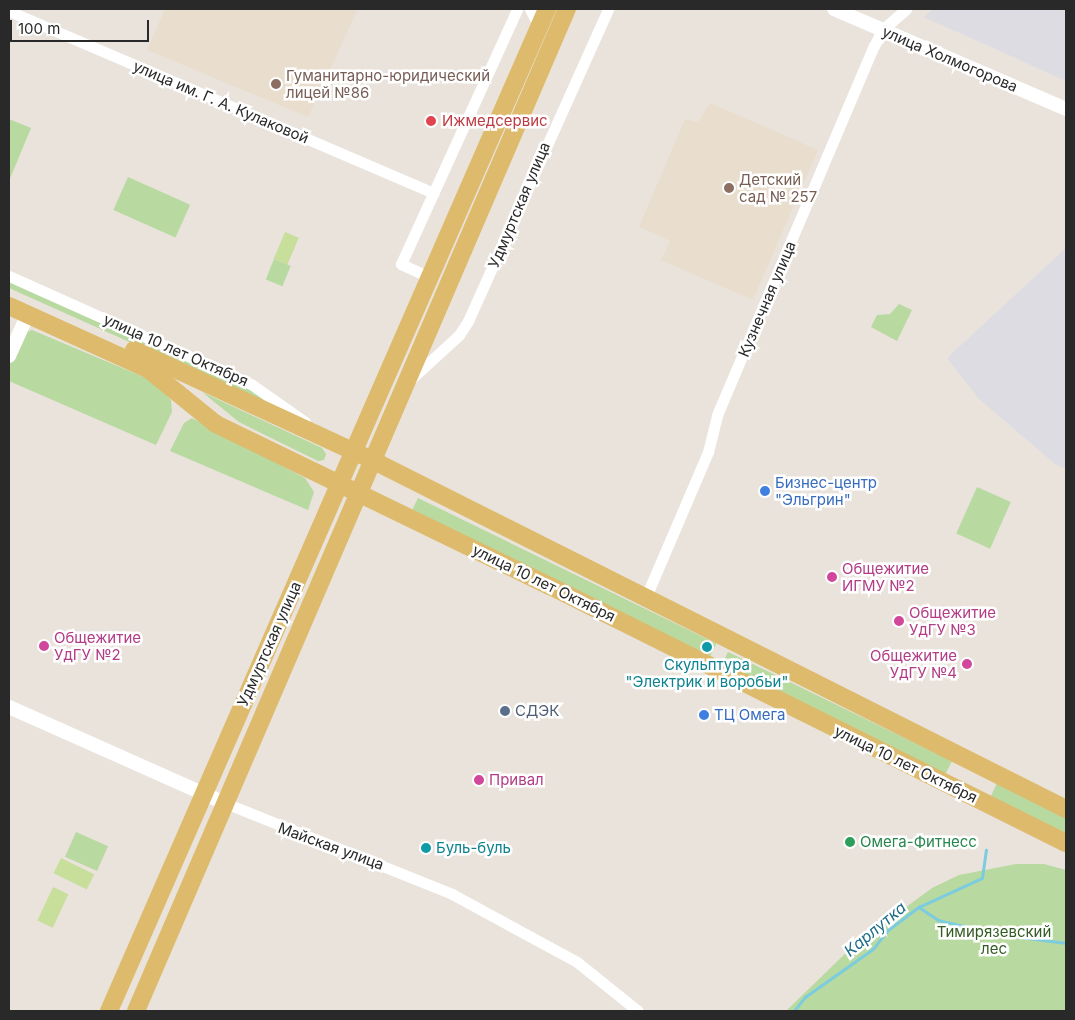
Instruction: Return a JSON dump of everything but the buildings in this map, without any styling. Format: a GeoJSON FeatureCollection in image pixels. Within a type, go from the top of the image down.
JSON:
{"type":"FeatureCollection","features":[{"type":"Feature","properties":{"kind":"main road","name":"Удмуртская улица"},"geometry":{"type":"LineString","coordinates":[[110,1011],[547,9]]}},
{"type":"Feature","properties":{"kind":"main road","name":"Удмуртская улица"},"geometry":{"type":"LineString","coordinates":[[136,1011],[567,9]]}},
{"type":"Feature","properties":{"kind":"main road","name":"улица 10 лет Октября"},"geometry":{"type":"LineString","coordinates":[[9,293],[30,309],[148,369],[216,424],[359,492],[1066,843]]}},
{"type":"Feature","properties":{"kind":"main road","name":"улица 10 лет Октября"},"geometry":{"type":"LineString","coordinates":[[9,306],[30,309],[372,460],[1066,810]]}},
{"type":"Feature","properties":{"kind":"main road"},"geometry":{"type":"LineString","coordinates":[[948,785],[959,775],[961,758]]}},
{"type":"Feature","properties":{"kind":"main road"},"geometry":{"type":"LineString","coordinates":[[984,802],[985,786],[997,775]]}},
{"type":"Feature","properties":{"kind":"main road"},"geometry":{"type":"LineString","coordinates":[[183,841],[197,839],[205,849]]}},
{"type":"Feature","properties":{"kind":"street"},"geometry":{"type":"LineString","coordinates":[[429,277],[401,264],[517,9]]}},
{"type":"Feature","properties":{"kind":"street"},"geometry":{"type":"LineString","coordinates":[[530,9],[539,27]]}},
{"type":"Feature","properties":{"kind":"street"},"geometry":{"type":"LineString","coordinates":[[556,34],[576,9]]}},
{"type":"Feature","properties":{"kind":"street","name":"Удмуртская улица"},"geometry":{"type":"LineString","coordinates":[[406,383],[459,334],[468,321],[608,9]]}},
{"type":"Feature","properties":{"kind":"street","name":"улица Холмогорова"},"geometry":{"type":"LineString","coordinates":[[834,9],[1066,109]]}},
{"type":"Feature","properties":{"kind":"street","name":"Кузнечная улица"},"geometry":{"type":"LineString","coordinates":[[645,599],[708,452],[717,415],[882,30],[906,9]]}},
{"type":"Feature","properties":{"kind":"street","name":"улица им. Г. А. Кулаковой"},"geometry":{"type":"LineString","coordinates":[[9,11],[434,193]]}},
{"type":"Feature","properties":{"kind":"street","name":"улица 10 лет Октября"},"geometry":{"type":"LineString","coordinates":[[9,276],[252,384],[332,442]]}},
{"type":"Feature","properties":{"kind":"street"},"geometry":{"type":"LineString","coordinates":[[9,356],[30,309]]}},
{"type":"Feature","properties":{"kind":"street","name":"Майская улица"},"geometry":{"type":"LineString","coordinates":[[9,707],[225,803],[452,894],[577,962],[638,1011]]}},
{"type":"Feature","properties":{"kind":"shaded area","name":"Гуманитарно-юридический лицей №86"},"geometry":{"type":"Polygon","coordinates":[[[165,9],[358,9],[308,117],[147,50],[165,9]]]}},
{"type":"Feature","properties":{"kind":"shaded area"},"geometry":{"type":"Polygon","coordinates":[[[933,9],[1066,9],[1066,81],[924,17],[933,9]]]}},
{"type":"Feature","properties":{"kind":"shaded area","name":"Детский сад № 257"},"geometry":{"type":"Polygon","coordinates":[[[710,103],[818,150],[753,300],[661,260],[670,241],[639,227],[685,119],[698,122],[710,103]]]}},
{"type":"Feature","properties":{"kind":"shaded area"},"geometry":{"type":"Polygon","coordinates":[[[1066,248],[1066,469],[1055,464],[979,399],[947,358],[1066,248]]]}},
{"type":"Feature","properties":{"kind":"green space"},"geometry":{"type":"Polygon","coordinates":[[[9,119],[31,128],[9,181],[9,119]]]}},
{"type":"Feature","properties":{"kind":"green space"},"geometry":{"type":"Polygon","coordinates":[[[128,177],[190,205],[175,238],[113,210],[128,177]]]}},
{"type":"Feature","properties":{"kind":"green space"},"geometry":{"type":"Polygon","coordinates":[[[285,232],[299,238],[287,265],[274,259],[285,232]]]}},
{"type":"Feature","properties":{"kind":"green space"},"geometry":{"type":"Polygon","coordinates":[[[274,259],[291,266],[282,286],[266,279],[274,259]]]}},
{"type":"Feature","properties":{"kind":"green space"},"geometry":{"type":"Polygon","coordinates":[[[9,281],[256,389],[279,409],[9,288],[9,281]]]}},
{"type":"Feature","properties":{"kind":"green space"},"geometry":{"type":"Polygon","coordinates":[[[899,304],[912,310],[897,341],[871,327],[877,315],[890,314],[899,304]]]}},
{"type":"Feature","properties":{"kind":"green space"},"geometry":{"type":"Polygon","coordinates":[[[32,330],[146,378],[160,387],[171,400],[172,412],[156,445],[9,381],[9,365],[23,333],[32,330]]]}},
{"type":"Feature","properties":{"kind":"green space"},"geometry":{"type":"Polygon","coordinates":[[[202,392],[322,448],[326,454],[324,460],[318,461],[239,422],[202,392]]]}},
{"type":"Feature","properties":{"kind":"green space"},"geometry":{"type":"Polygon","coordinates":[[[192,418],[305,478],[314,492],[308,510],[170,451],[184,423],[192,418]]]}},
{"type":"Feature","properties":{"kind":"green space"},"geometry":{"type":"Polygon","coordinates":[[[977,487],[1011,502],[990,549],[956,534],[977,487]]]}},
{"type":"Feature","properties":{"kind":"green space"},"geometry":{"type":"Polygon","coordinates":[[[418,498],[716,644],[710,656],[412,511],[418,498]]]}},
{"type":"Feature","properties":{"kind":"green space"},"geometry":{"type":"Polygon","coordinates":[[[728,652],[952,761],[945,775],[722,664],[728,652]]]}},
{"type":"Feature","properties":{"kind":"green space"},"geometry":{"type":"Polygon","coordinates":[[[997,783],[1066,818],[1066,835],[990,798],[997,783]]]}},
{"type":"Feature","properties":{"kind":"green space"},"geometry":{"type":"Polygon","coordinates":[[[76,832],[108,846],[97,871],[65,857],[76,832]]]}},
{"type":"Feature","properties":{"kind":"green space"},"geometry":{"type":"Polygon","coordinates":[[[61,858],[94,874],[87,889],[54,873],[61,858]]]}},
{"type":"Feature","properties":{"kind":"green space","name":"Тимирязевский лес"},"geometry":{"type":"Polygon","coordinates":[[[1016,864],[1044,864],[1066,870],[1066,1011],[786,1011],[852,947],[932,888],[959,875],[1016,864]]]}},
{"type":"Feature","properties":{"kind":"green space"},"geometry":{"type":"Polygon","coordinates":[[[53,887],[68,894],[53,928],[37,921],[53,887]]]}},
{"type":"Feature","properties":{"kind":"waterway","name":"Карлутка"},"geometry":{"type":"LineString","coordinates":[[794,1011],[805,997],[873,949],[888,930],[919,907],[982,878],[986,850]]}},
{"type":"Feature","properties":{"kind":"waterway"},"geometry":{"type":"LineString","coordinates":[[919,907],[938,920],[997,934],[1066,943]]}},
{"type":"Feature","properties":{"kind":"place","name":"Гуманитарно-юридический лицей №86"},"geometry":{"type":"Point","coordinates":[276,84]}},
{"type":"Feature","properties":{"kind":"place","name":"Ижмедсервис"},"geometry":{"type":"Point","coordinates":[431,121]}},
{"type":"Feature","properties":{"kind":"place","name":"Детский сад № 257"},"geometry":{"type":"Point","coordinates":[729,188]}},
{"type":"Feature","properties":{"kind":"place","name":"Бизнес-центр \"Эльгрин\""},"geometry":{"type":"Point","coordinates":[765,491]}},
{"type":"Feature","properties":{"kind":"place","name":"Общежитие ИГМУ №2"},"geometry":{"type":"Point","coordinates":[832,577]}},
{"type":"Feature","properties":{"kind":"place","name":"Общежитие УдГУ №3"},"geometry":{"type":"Point","coordinates":[899,621]}},
{"type":"Feature","properties":{"kind":"place","name":"Общежитие УдГУ №2"},"geometry":{"type":"Point","coordinates":[44,646]}},
{"type":"Feature","properties":{"kind":"place","name":"Скульптура \"Электрик и воробьи\""},"geometry":{"type":"Point","coordinates":[707,647]}},
{"type":"Feature","properties":{"kind":"place","name":"Общежитие УдГУ №4"},"geometry":{"type":"Point","coordinates":[967,664]}},
{"type":"Feature","properties":{"kind":"place","name":"СДЭК"},"geometry":{"type":"Point","coordinates":[505,711]}},
{"type":"Feature","properties":{"kind":"place","name":"ТЦ Омега"},"geometry":{"type":"Point","coordinates":[704,715]}},
{"type":"Feature","properties":{"kind":"place","name":"Привал"},"geometry":{"type":"Point","coordinates":[479,780]}},
{"type":"Feature","properties":{"kind":"place","name":"Омега-Фитнесс"},"geometry":{"type":"Point","coordinates":[850,842]}},
{"type":"Feature","properties":{"kind":"place","name":"Буль-буль"},"geometry":{"type":"Point","coordinates":[426,848]}}]}
